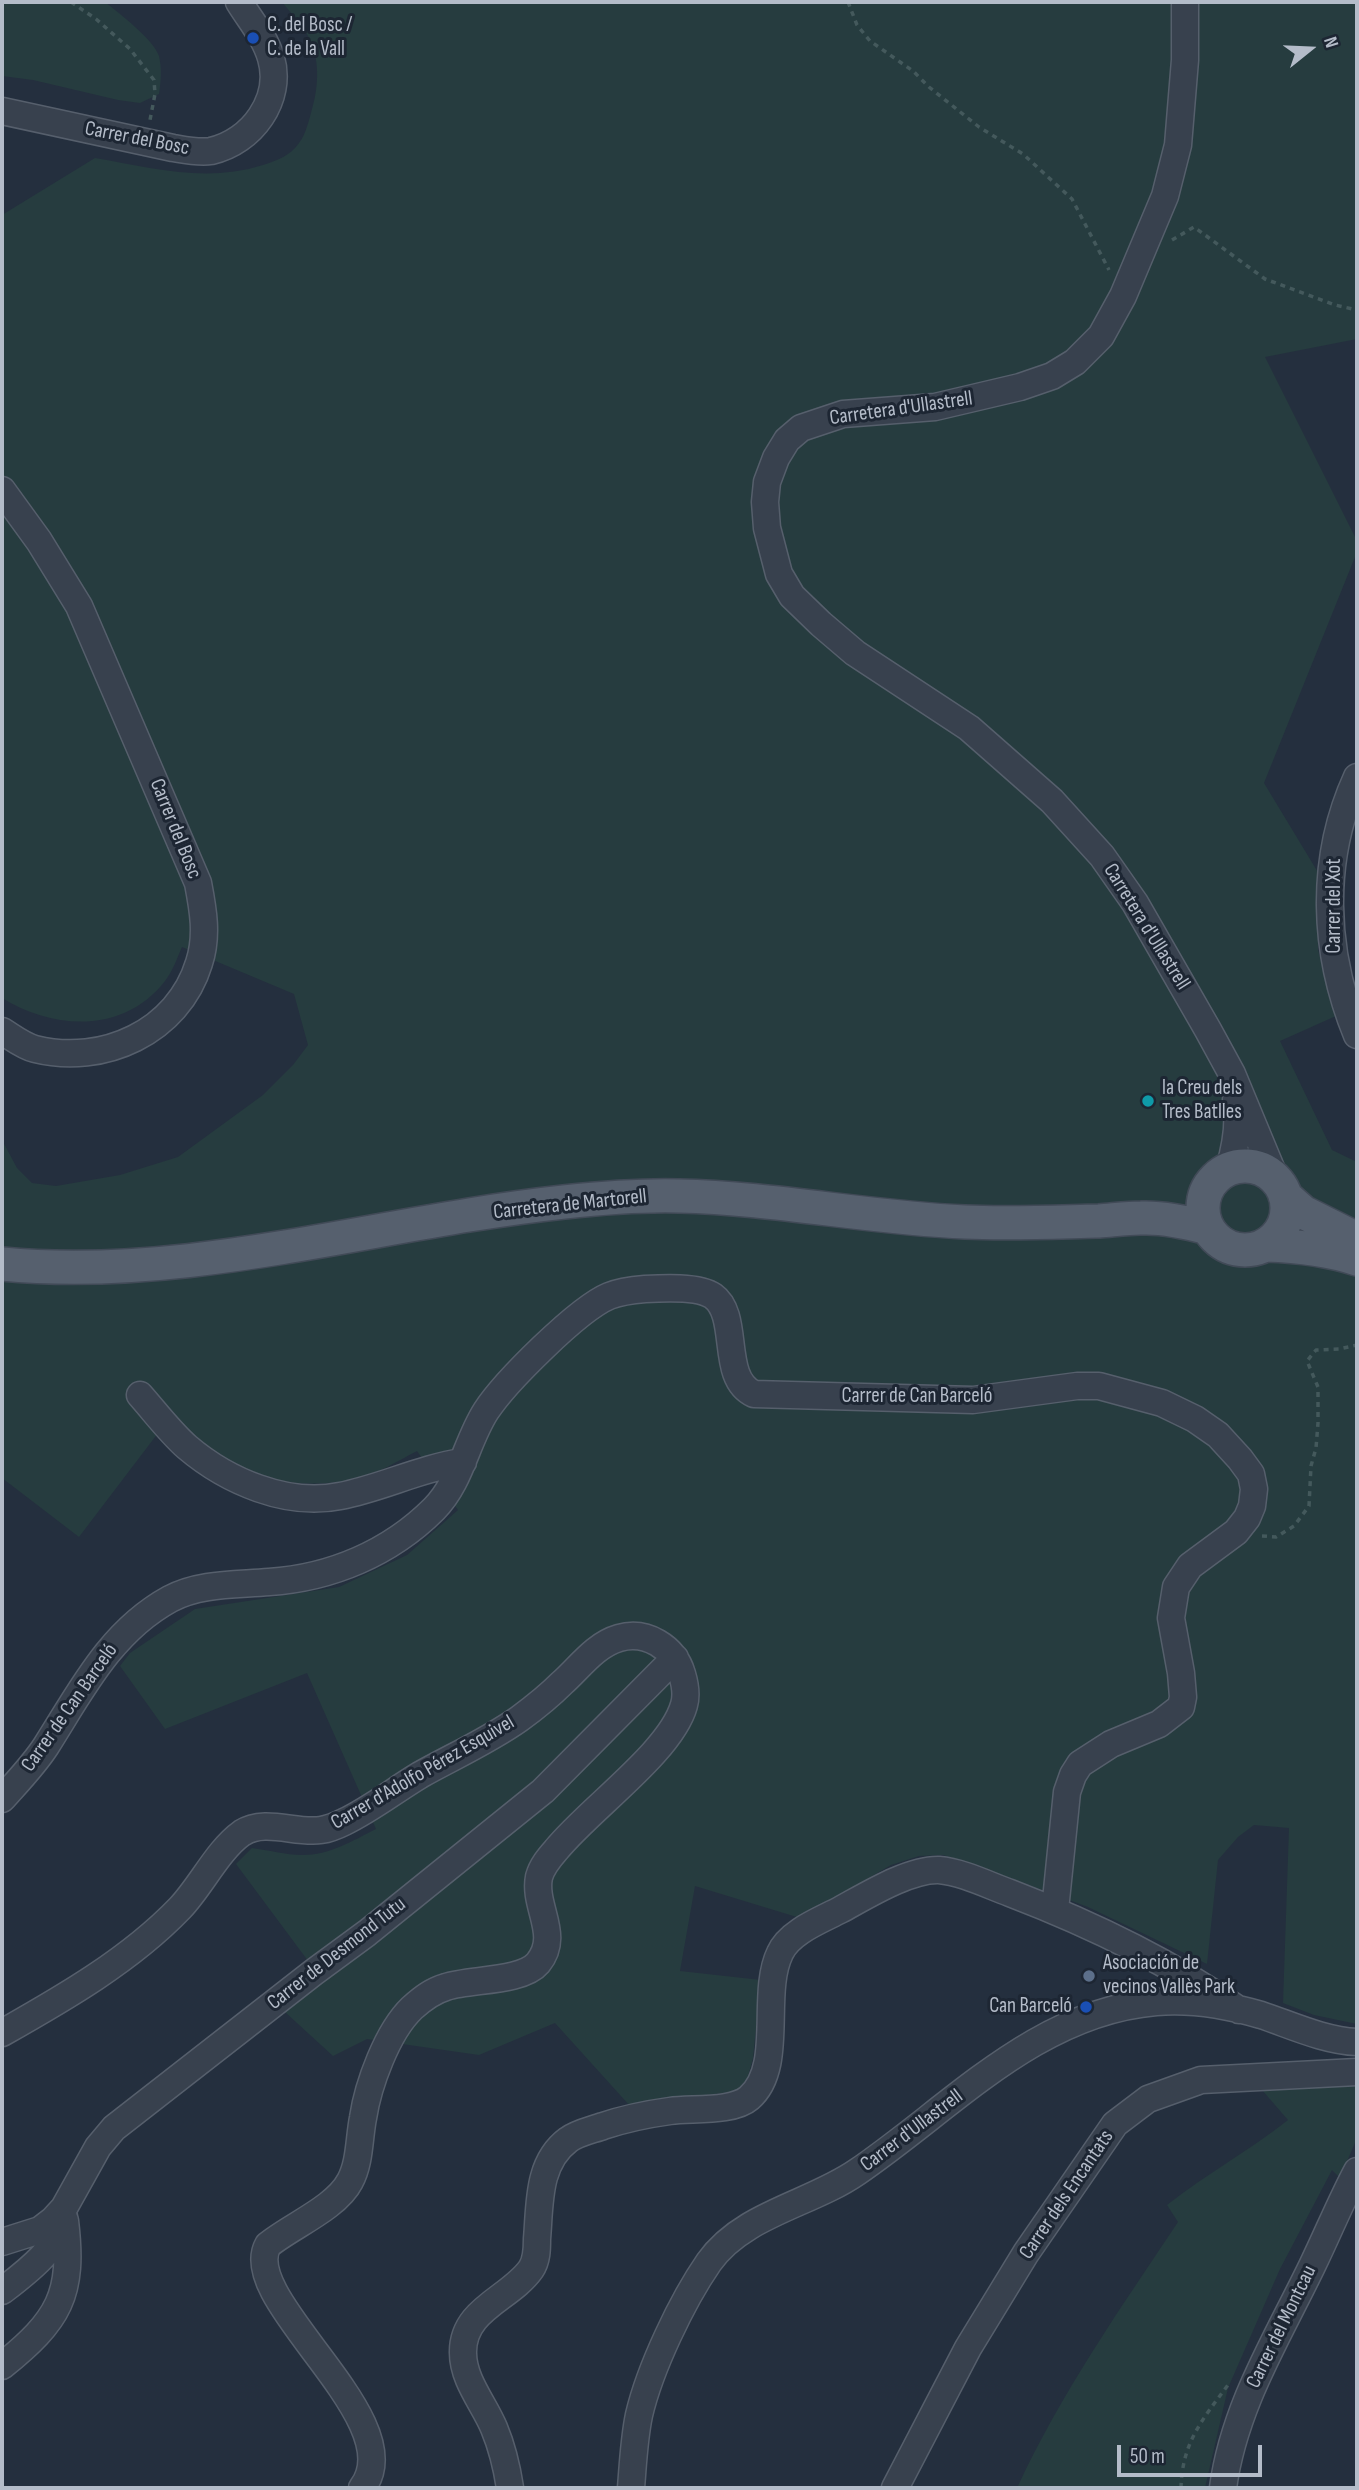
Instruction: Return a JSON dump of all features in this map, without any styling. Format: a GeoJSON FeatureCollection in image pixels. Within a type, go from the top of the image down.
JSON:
{"type":"FeatureCollection","features":[{"type":"Feature","properties":{"kind":"main road"},"geometry":{"type":"LineString","coordinates":[[1208,1228],[1203,1202],[1220,1177],[1251,1167],[1269,1174],[1303,1212],[1357,1239]]}},
{"type":"Feature","properties":{"kind":"main road","name":"Carretera de Martorell"},"geometry":{"type":"LineString","coordinates":[[1141,1218],[1185,1198],[1220,1177]]}},
{"type":"Feature","properties":{"kind":"main road"},"geometry":{"type":"LineString","coordinates":[[1266,1245],[1284,1224],[1287,1206],[1280,1188]]}},
{"type":"Feature","properties":{"kind":"main road","name":"Carretera de Martorell"},"geometry":{"type":"LineString","coordinates":[[2,1264],[73,1268],[148,1266],[563,1202],[680,1196],[872,1216],[964,1222],[1018,1223],[1141,1218],[1178,1221],[1208,1228],[1214,1237],[1229,1248],[1247,1251],[1266,1245],[1293,1245],[1337,1252],[1357,1259]]}},
{"type":"Feature","properties":{"kind":"street","name":"Carrer del Bosc"},"geometry":{"type":"LineString","coordinates":[[2,111],[201,152],[236,140],[259,121],[266,110],[274,75],[271,57],[261,34],[239,2]]}},
{"type":"Feature","properties":{"kind":"street","name":"Carretera d'Ullastrell"},"geometry":{"type":"LineString","coordinates":[[1185,2],[1185,60],[1178,145],[1165,196],[1123,296],[1101,336],[1075,362],[1052,376],[999,394],[909,409],[843,414],[801,428],[787,440],[771,470],[765,502],[767,528],[779,574],[792,596],[855,653],[969,728],[1052,801],[1102,856],[1163,950],[1231,1074],[1280,1188]]}},
{"type":"Feature","properties":{"kind":"street","name":"Carrer del Bosc"},"geometry":{"type":"LineString","coordinates":[[2,490],[39,541],[79,606],[198,883],[203,908],[204,935],[199,963],[179,1001],[162,1021],[141,1036],[108,1049],[89,1053],[32,1048],[2,1031]]}},
{"type":"Feature","properties":{"kind":"street","name":"Carrer del Xot"},"geometry":{"type":"LineString","coordinates":[[1357,777],[1349,795],[1333,858],[1330,937],[1335,970],[1357,1035]]}},
{"type":"Feature","properties":{"kind":"street","name":"Carretera d'Ullastrell"},"geometry":{"type":"LineString","coordinates":[[1220,1177],[1237,1140],[1238,1113],[1231,1074]]}},
{"type":"Feature","properties":{"kind":"street","name":"Carrer de Can Barceló"},"geometry":{"type":"LineString","coordinates":[[2,1799],[44,1749],[104,1654],[146,1615],[186,1592],[233,1583],[278,1582],[311,1576],[368,1557],[406,1535],[437,1507],[463,1462],[486,1412],[533,1357],[579,1315],[609,1296],[625,1292],[643,1289],[695,1290],[714,1297],[720,1306],[726,1321],[738,1379],[744,1389],[754,1394],[973,1401],[1077,1386],[1099,1386],[1162,1403],[1195,1419],[1218,1436],[1251,1474],[1254,1489],[1252,1506],[1241,1525],[1190,1566],[1176,1587],[1171,1618],[1181,1673],[1181,1707],[1159,1724],[1111,1744],[1080,1764],[1073,1775],[1066,1792],[1055,1910]]}},
{"type":"Feature","properties":{"kind":"street"},"geometry":{"type":"LineString","coordinates":[[140,1395],[184,1445],[206,1462],[275,1494],[338,1497],[438,1466],[463,1462]]}},
{"type":"Feature","properties":{"kind":"street","name":"Carrer d'Adolfo Pérez Esquivel"},"geometry":{"type":"LineString","coordinates":[[2,2033],[126,1955],[180,1908],[245,1831],[258,1827],[322,1830],[345,1822],[517,1721],[561,1685],[593,1653],[614,1639],[645,1637],[658,1643],[675,1658]]}},
{"type":"Feature","properties":{"kind":"street"},"geometry":{"type":"LineString","coordinates":[[362,2488],[369,2469],[367,2434],[347,2397],[274,2293],[264,2269],[263,2252],[268,2245],[331,2202],[349,2184],[357,2158],[369,2088],[407,2012],[425,1997],[446,1987],[512,1976],[534,1967],[540,1960],[548,1941],[539,1890],[539,1880],[545,1864],[596,1807],[651,1756],[680,1717],[685,1696],[682,1676],[675,1658]]}},
{"type":"Feature","properties":{"kind":"street","name":"Carrer de Desmond Tutu"},"geometry":{"type":"LineString","coordinates":[[2,2242],[40,2230],[64,2214],[98,2147],[114,2128],[367,1933],[543,1791],[675,1658]]}},
{"type":"Feature","properties":{"kind":"street"},"geometry":{"type":"LineString","coordinates":[[510,2488],[505,2460],[494,2427],[466,2369],[463,2338],[478,2315],[524,2277],[536,2261],[544,2173],[553,2156],[566,2141],[615,2122],[670,2111],[737,2105],[748,2099],[761,2082],[765,2071],[774,1969],[782,1948],[816,1923],[891,1884],[938,1870],[992,1886],[1055,1910],[1155,1958],[1197,1981],[1239,2010]]}},
{"type":"Feature","properties":{"kind":"street","name":"Carrer d'Ullastrell"},"geometry":{"type":"LineString","coordinates":[[631,2488],[634,2442],[650,2378],[667,2338],[709,2261],[746,2228],[856,2173],[1015,2054],[1076,2022],[1123,2007],[1157,2002],[1208,2003],[1316,2034],[1357,2042]]}},
{"type":"Feature","properties":{"kind":"street","name":"Carrer dels Encantats"},"geometry":{"type":"LineString","coordinates":[[895,2488],[968,2348],[1026,2253],[1115,2124],[1148,2099],[1201,2080],[1357,2072]]}},
{"type":"Feature","properties":{"kind":"street","name":"Carrer del Montcau"},"geometry":{"type":"LineString","coordinates":[[1223,2488],[1232,2439],[1242,2410],[1357,2171]]}},
{"type":"Feature","properties":{"kind":"street"},"geometry":{"type":"LineString","coordinates":[[2,2291],[24,2274],[56,2240],[64,2214]]}},
{"type":"Feature","properties":{"kind":"street"},"geometry":{"type":"LineString","coordinates":[[2,2366],[47,2325],[58,2308],[65,2285],[69,2253],[64,2214]]}},
{"type":"Feature","properties":{"kind":"path"},"geometry":{"type":"LineString","coordinates":[[71,2],[96,19],[130,49],[154,80],[155,94],[144,142]]}},
{"type":"Feature","properties":{"kind":"path"},"geometry":{"type":"LineString","coordinates":[[848,2],[858,25],[870,41],[913,71],[979,127],[1023,154],[1072,199],[1123,296]]}},
{"type":"Feature","properties":{"kind":"path"},"geometry":{"type":"LineString","coordinates":[[1167,243],[1194,226],[1265,279],[1335,305],[1357,310]]}},
{"type":"Feature","properties":{"kind":"path"},"geometry":{"type":"LineString","coordinates":[[1241,1525],[1264,1537],[1276,1538],[1294,1526],[1309,1506],[1311,1466],[1318,1423],[1318,1387],[1307,1361],[1316,1350],[1357,1345]]}},
{"type":"Feature","properties":{"kind":"green space"},"geometry":{"type":"Polygon","coordinates":[[[2,2],[105,2],[135,27],[156,50],[161,66],[159,94],[140,103],[2,76],[2,2]]]}},
{"type":"Feature","properties":{"kind":"green space"},"geometry":{"type":"Polygon","coordinates":[[[282,2],[1357,2],[1357,339],[1265,357],[1357,541],[1357,552],[1264,783],[1319,874],[1318,950],[1336,1016],[1280,1041],[1332,1150],[1357,1162],[1357,2024],[1314,2015],[1283,2003],[1289,1828],[1254,1825],[1238,1837],[1218,1860],[1207,1964],[1088,1907],[943,1855],[919,1856],[891,1865],[800,1918],[695,1886],[680,1971],[761,1980],[753,2058],[747,2080],[736,2091],[630,2106],[555,2023],[479,2055],[367,2039],[333,2056],[285,2012],[323,1981],[236,1864],[252,1848],[302,1855],[322,1853],[376,1829],[307,1673],[165,1729],[120,1666],[130,1653],[195,1609],[339,1587],[407,1555],[458,1510],[417,1451],[381,1470],[358,1478],[312,1484],[280,1481],[250,1472],[227,1461],[171,1416],[79,1537],[2,1478],[2,1140],[17,1168],[32,1183],[56,1186],[120,1175],[178,1157],[263,1095],[293,1065],[308,1045],[294,994],[182,947],[168,977],[148,998],[130,1011],[109,1018],[66,1021],[22,1009],[2,998],[2,215],[95,158],[179,172],[221,173],[268,163],[288,154],[299,143],[307,127],[317,72],[315,53],[308,36],[282,2]]]}},
{"type":"Feature","properties":{"kind":"green space"},"geometry":{"type":"Polygon","coordinates":[[[1357,2083],[1357,2138],[1340,2178],[1332,2170],[1280,2269],[1228,2388],[1205,2488],[1017,2488],[1072,2385],[1178,2222],[1167,2205],[1288,2120],[1262,2090],[1357,2083]]]}},
{"type":"Feature","properties":{"kind":"place","name":"C. del Bosc / C. de la Vall"},"geometry":{"type":"Point","coordinates":[253,38]}},
{"type":"Feature","properties":{"kind":"place","name":"la Creu dels Tres Batlles"},"geometry":{"type":"Point","coordinates":[1148,1101]}},
{"type":"Feature","properties":{"kind":"place","name":"Asociación de vecinos Vallès Park"},"geometry":{"type":"Point","coordinates":[1089,1976]}},
{"type":"Feature","properties":{"kind":"place","name":"Can Barceló"},"geometry":{"type":"Point","coordinates":[1086,2007]}}]}
